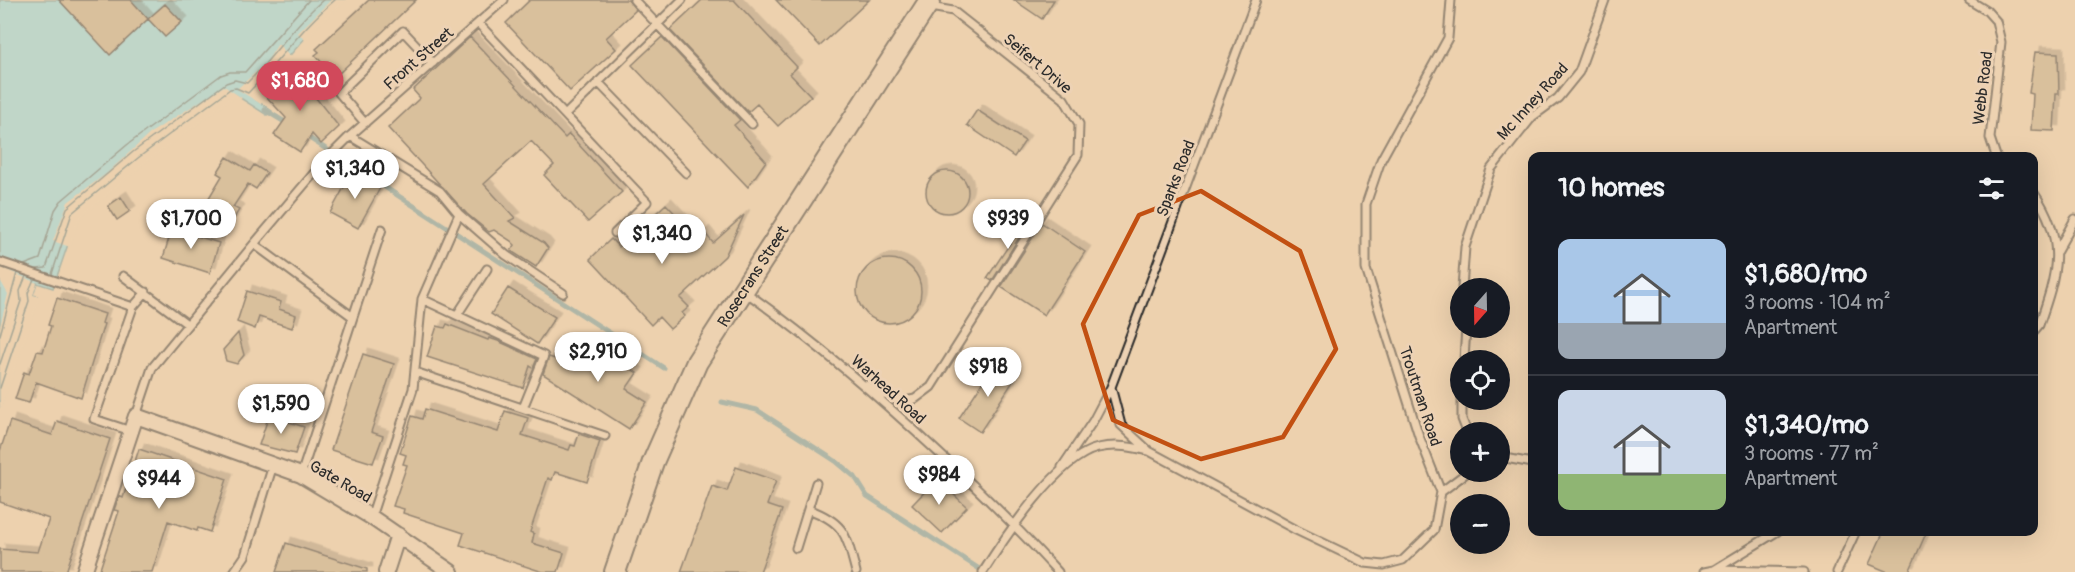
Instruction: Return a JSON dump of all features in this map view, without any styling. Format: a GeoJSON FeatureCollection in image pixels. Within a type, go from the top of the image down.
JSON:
{"type":"FeatureCollection","features":[{"type":"Feature","properties":{"kind":"street","name":"Rosecrans Street"},"geometry":{"type":"LineString","coordinates":[[615,572],[653,462],[697,362],[928,3]]}},
{"type":"Feature","properties":{"kind":"street"},"geometry":{"type":"LineString","coordinates":[[84,572],[136,416]]}},
{"type":"Feature","properties":{"kind":"street","name":"Gate Road"},"geometry":{"type":"LineString","coordinates":[[136,416],[301,475],[371,517],[451,572]]}},
{"type":"Feature","properties":{"kind":"street"},"geometry":{"type":"LineString","coordinates":[[386,572],[398,535]]}},
{"type":"Feature","properties":{"kind":"lane","name":"Front Street"},"geometry":{"type":"LineString","coordinates":[[136,416],[152,368],[327,158],[504,0]]}},
{"type":"Feature","properties":{"kind":"lane"},"geometry":{"type":"LineString","coordinates":[[634,0],[752,124]]}},
{"type":"Feature","properties":{"kind":"lane"},"geometry":{"type":"LineString","coordinates":[[565,115],[682,0]]}},
{"type":"Feature","properties":{"kind":"lane","name":"Sparks Road"},"geometry":{"type":"LineString","coordinates":[[1111,387],[1256,0]]}},
{"type":"Feature","properties":{"kind":"lane","name":"Troutman Road"},"geometry":{"type":"LineString","coordinates":[[1441,492],[1419,436],[1366,269],[1366,204],[1382,160],[1448,38],[1451,0]]}},
{"type":"Feature","properties":{"kind":"lane","name":"Mc Inney Road"},"geometry":{"type":"LineString","coordinates":[[1463,278],[1465,247],[1491,169],[1532,117],[1558,98],[1579,72],[1605,0]]}},
{"type":"Feature","properties":{"kind":"lane","name":"Webb Road"},"geometry":{"type":"LineString","coordinates":[[1969,0],[1988,11],[1996,21],[2001,42],[1990,138],[1995,152]]}},
{"type":"Feature","properties":{"kind":"lane","name":"Seifert Drive"},"geometry":{"type":"LineString","coordinates":[[866,385],[900,402],[915,399],[931,387],[1078,155],[1079,124],[1064,99],[953,11],[928,3]]}},
{"type":"Feature","properties":{"kind":"lane"},"geometry":{"type":"LineString","coordinates":[[478,23],[648,202],[615,233]]}},
{"type":"Feature","properties":{"kind":"lane"},"geometry":{"type":"LineString","coordinates":[[365,123],[339,93],[403,31],[433,63]]}},
{"type":"Feature","properties":{"kind":"lane"},"geometry":{"type":"LineString","coordinates":[[598,82],[686,173]]}},
{"type":"Feature","properties":{"kind":"lane"},"geometry":{"type":"LineString","coordinates":[[350,136],[440,191],[459,214],[506,255],[563,293]]}},
{"type":"Feature","properties":{"kind":"lane"},"geometry":{"type":"LineString","coordinates":[[2038,199],[2043,206],[2057,251],[2055,282],[2038,322]]}},
{"type":"Feature","properties":{"kind":"lane"},"geometry":{"type":"LineString","coordinates":[[371,517],[413,389],[422,299],[459,214]]}},
{"type":"Feature","properties":{"kind":"lane"},"geometry":{"type":"LineString","coordinates":[[2057,251],[2075,219]]}},
{"type":"Feature","properties":{"kind":"lane"},"geometry":{"type":"LineString","coordinates":[[301,475],[382,229]]}},
{"type":"Feature","properties":{"kind":"lane"},"geometry":{"type":"LineString","coordinates":[[254,244],[353,317]]}},
{"type":"Feature","properties":{"kind":"lane"},"geometry":{"type":"LineString","coordinates":[[0,262],[133,307]]}},
{"type":"Feature","properties":{"kind":"lane"},"geometry":{"type":"LineString","coordinates":[[457,315],[487,269]]}},
{"type":"Feature","properties":{"kind":"lane"},"geometry":{"type":"LineString","coordinates":[[123,276],[188,324]]}},
{"type":"Feature","properties":{"kind":"lane","name":"Warhead Road"},"geometry":{"type":"LineString","coordinates":[[742,290],[802,332],[866,385],[1015,524],[1058,572]]}},
{"type":"Feature","properties":{"kind":"lane"},"geometry":{"type":"LineString","coordinates":[[130,431],[94,419],[133,307],[146,292]]}},
{"type":"Feature","properties":{"kind":"lane"},"geometry":{"type":"LineString","coordinates":[[422,299],[544,356],[523,408]]}},
{"type":"Feature","properties":{"kind":"lane"},"geometry":{"type":"LineString","coordinates":[[415,372],[605,436]]}},
{"type":"Feature","properties":{"kind":"lane"},"geometry":{"type":"LineString","coordinates":[[1111,387],[1121,425],[1149,451]]}},
{"type":"Feature","properties":{"kind":"lane"},"geometry":{"type":"LineString","coordinates":[[985,570],[1015,524],[1061,469],[1093,421],[1111,387]]}},
{"type":"Feature","properties":{"kind":"lane"},"geometry":{"type":"LineString","coordinates":[[1061,469],[1097,448],[1127,445],[1149,451],[1294,529],[1365,563],[1384,565],[1403,561],[1434,530],[1441,492],[1454,482]]}},
{"type":"Feature","properties":{"kind":"lane"},"geometry":{"type":"LineString","coordinates":[[1510,459],[1528,462]]}},
{"type":"Feature","properties":{"kind":"lane"},"geometry":{"type":"LineString","coordinates":[[234,572],[245,556],[273,465]]}},
{"type":"Feature","properties":{"kind":"lane"},"geometry":{"type":"LineString","coordinates":[[796,548],[816,483]]}},
{"type":"Feature","properties":{"kind":"lane"},"geometry":{"type":"LineString","coordinates":[[808,508],[831,518],[842,528],[856,572]]}},
{"type":"Feature","properties":{"kind":"lane"},"geometry":{"type":"LineString","coordinates":[[1714,570],[1770,536]]}},
{"type":"Feature","properties":{"kind":"lane"},"geometry":{"type":"LineString","coordinates":[[1837,572],[1854,536]]}},
{"type":"Feature","properties":{"kind":"lane"},"geometry":{"type":"LineString","coordinates":[[1704,572],[1714,570],[1804,572]]}},
{"type":"Feature","properties":{"kind":"highlighted area"},"geometry":{"type":"Polygon","coordinates":[[[1201,191],[1300,251],[1336,349],[1283,437],[1201,459],[1113,420],[1083,324],[1139,215],[1201,191]]]}},
{"type":"Feature","properties":{"kind":"water"},"geometry":{"type":"Polygon","coordinates":[[[0,0],[344,0],[319,23],[252,97],[272,111],[267,115],[234,94],[141,163],[77,218],[53,288],[37,283],[33,295],[37,296],[0,408],[0,0]]]}},
{"type":"Feature","properties":{"kind":"pier"},"geometry":{"type":"Polygon","coordinates":[[[331,0],[347,0],[319,25],[306,41],[298,33],[331,0]]]}},
{"type":"Feature","properties":{"kind":"pier"},"geometry":{"type":"Polygon","coordinates":[[[278,44],[292,59],[256,97],[262,101],[261,104],[237,89],[265,64],[278,44]]]}},
{"type":"Feature","properties":{"kind":"pier"},"geometry":{"type":"Polygon","coordinates":[[[224,86],[242,98],[239,100],[234,97],[143,165],[79,219],[70,247],[53,241],[68,202],[106,174],[152,132],[224,86]]]}},
{"type":"Feature","properties":{"kind":"pier"},"geometry":{"type":"Polygon","coordinates":[[[0,267],[37,283],[33,295],[40,297],[0,411],[0,327],[8,294],[0,280],[0,267]]]}},
{"type":"Feature","properties":{"kind":"building"},"geometry":{"type":"Polygon","coordinates":[[[59,0],[131,0],[148,19],[110,55],[59,0]]]}},
{"type":"Feature","properties":{"kind":"building"},"geometry":{"type":"Polygon","coordinates":[[[369,0],[416,0],[335,77],[315,55],[319,52],[316,49],[369,0]]]}},
{"type":"Feature","properties":{"kind":"building"},"geometry":{"type":"Polygon","coordinates":[[[530,0],[628,0],[636,10],[606,38],[616,49],[570,91],[506,23],[530,0]]]}},
{"type":"Feature","properties":{"kind":"building"},"geometry":{"type":"Polygon","coordinates":[[[702,0],[734,0],[797,67],[790,74],[811,96],[778,126],[757,104],[748,112],[670,30],[702,0]]]}},
{"type":"Feature","properties":{"kind":"building"},"geometry":{"type":"Polygon","coordinates":[[[776,0],[869,0],[820,46],[776,0]]]}},
{"type":"Feature","properties":{"kind":"building"},"geometry":{"type":"Polygon","coordinates":[[[1014,0],[1054,0],[1042,19],[1014,0]]]}},
{"type":"Feature","properties":{"kind":"building"},"geometry":{"type":"Polygon","coordinates":[[[165,4],[182,22],[165,37],[148,19],[165,4]]]}},
{"type":"Feature","properties":{"kind":"building"},"geometry":{"type":"Polygon","coordinates":[[[470,37],[565,138],[569,134],[622,192],[588,222],[544,175],[554,165],[531,141],[484,184],[515,218],[509,221],[544,243],[548,248],[536,267],[511,251],[515,245],[511,241],[494,230],[489,232],[467,214],[388,128],[420,98],[413,90],[470,37]]]}},
{"type":"Feature","properties":{"kind":"building"},"geometry":{"type":"Polygon","coordinates":[[[662,37],[740,120],[734,125],[766,161],[748,187],[632,65],[662,37]]]}},
{"type":"Feature","properties":{"kind":"building"},"geometry":{"type":"Polygon","coordinates":[[[2035,52],[2058,53],[2059,94],[2056,94],[2054,131],[2031,130],[2033,94],[2029,93],[2035,52]]]}},
{"type":"Feature","properties":{"kind":"building"},"geometry":{"type":"Polygon","coordinates":[[[292,68],[339,127],[321,144],[312,134],[300,152],[274,135],[286,118],[264,94],[292,68]]]}},
{"type":"Feature","properties":{"kind":"building"},"geometry":{"type":"Polygon","coordinates":[[[977,110],[1025,141],[1014,157],[967,125],[977,110]]]}},
{"type":"Feature","properties":{"kind":"building"},"geometry":{"type":"Polygon","coordinates":[[[227,157],[250,171],[254,165],[267,173],[256,189],[248,184],[233,207],[239,210],[231,223],[204,206],[222,176],[217,173],[227,157]]]}},
{"type":"Feature","properties":{"kind":"building"},"geometry":{"type":"Polygon","coordinates":[[[947,171],[955,172],[962,177],[967,184],[967,200],[962,207],[955,212],[947,213],[939,212],[932,207],[927,200],[926,192],[927,184],[932,177],[939,172],[947,171]]]}},
{"type":"Feature","properties":{"kind":"building"},"geometry":{"type":"Polygon","coordinates":[[[352,173],[380,188],[358,228],[330,213],[352,173]]]}},
{"type":"Feature","properties":{"kind":"building"},"geometry":{"type":"Polygon","coordinates":[[[121,197],[130,211],[117,220],[108,206],[121,197]]]}},
{"type":"Feature","properties":{"kind":"building"},"geometry":{"type":"Polygon","coordinates":[[[666,204],[698,238],[704,232],[713,243],[744,215],[725,256],[680,298],[689,307],[682,313],[685,316],[670,329],[659,317],[651,325],[590,259],[611,239],[619,247],[666,204]]]}},
{"type":"Feature","properties":{"kind":"building"},"geometry":{"type":"Polygon","coordinates":[[[1029,215],[1032,217],[992,281],[987,278],[1029,215]]]}},
{"type":"Feature","properties":{"kind":"building"},"geometry":{"type":"Polygon","coordinates":[[[1042,223],[1085,252],[1044,315],[1001,287],[1042,223]]]}},
{"type":"Feature","properties":{"kind":"building"},"geometry":{"type":"Polygon","coordinates":[[[172,228],[219,243],[210,273],[163,258],[172,228]]]}},
{"type":"Feature","properties":{"kind":"building"},"geometry":{"type":"Polygon","coordinates":[[[889,259],[907,265],[915,273],[921,291],[915,309],[907,317],[889,323],[871,317],[863,309],[857,291],[863,273],[871,265],[889,259]]]}},
{"type":"Feature","properties":{"kind":"building"},"geometry":{"type":"Polygon","coordinates":[[[508,288],[555,317],[537,344],[491,314],[508,288]]]}},
{"type":"Feature","properties":{"kind":"building"},"geometry":{"type":"Polygon","coordinates":[[[247,291],[281,302],[279,309],[296,315],[292,328],[259,317],[255,329],[237,322],[247,291]]]}},
{"type":"Feature","properties":{"kind":"building"},"geometry":{"type":"Polygon","coordinates":[[[57,298],[105,314],[81,398],[36,382],[29,403],[15,399],[24,372],[29,374],[37,351],[43,352],[51,326],[48,325],[57,298]]]}},
{"type":"Feature","properties":{"kind":"building"},"geometry":{"type":"Polygon","coordinates":[[[447,324],[488,340],[489,338],[498,341],[537,359],[533,368],[530,366],[523,388],[427,357],[437,326],[445,328],[447,324]]]}},
{"type":"Feature","properties":{"kind":"building"},"geometry":{"type":"Polygon","coordinates":[[[238,333],[244,355],[237,364],[226,361],[223,350],[238,333]]]}},
{"type":"Feature","properties":{"kind":"building"},"geometry":{"type":"Polygon","coordinates":[[[573,343],[599,360],[604,351],[637,373],[626,389],[647,402],[629,429],[543,374],[549,357],[558,360],[563,348],[568,351],[573,343]]]}},
{"type":"Feature","properties":{"kind":"building"},"geometry":{"type":"Polygon","coordinates":[[[363,354],[394,364],[371,432],[383,436],[373,463],[331,450],[363,354]]]}},
{"type":"Feature","properties":{"kind":"building"},"geometry":{"type":"Polygon","coordinates":[[[995,363],[1016,377],[980,432],[959,418],[995,363]]]}},
{"type":"Feature","properties":{"kind":"building"},"geometry":{"type":"Polygon","coordinates":[[[425,409],[498,432],[505,411],[528,418],[522,435],[569,450],[571,445],[575,446],[579,434],[600,441],[587,482],[555,472],[552,480],[548,478],[530,532],[534,534],[532,543],[564,553],[558,572],[543,572],[460,545],[464,533],[403,513],[404,509],[393,506],[407,465],[403,464],[406,455],[400,453],[412,416],[422,419],[425,409]]]}},
{"type":"Feature","properties":{"kind":"building"},"geometry":{"type":"Polygon","coordinates":[[[269,415],[304,427],[295,454],[259,445],[269,415]]]}},
{"type":"Feature","properties":{"kind":"building"},"geometry":{"type":"Polygon","coordinates":[[[10,421],[52,435],[57,421],[110,439],[66,572],[0,572],[0,549],[38,552],[49,519],[0,502],[0,451],[10,421]]]}},
{"type":"Feature","properties":{"kind":"building"},"geometry":{"type":"Polygon","coordinates":[[[139,449],[227,479],[210,532],[198,528],[197,531],[168,521],[152,572],[99,572],[119,511],[114,510],[119,496],[123,498],[139,449]]]}},
{"type":"Feature","properties":{"kind":"building"},"geometry":{"type":"Polygon","coordinates":[[[736,467],[776,481],[767,505],[782,510],[760,572],[681,572],[712,486],[727,491],[736,467]]]}},
{"type":"Feature","properties":{"kind":"building"},"geometry":{"type":"Polygon","coordinates":[[[937,479],[967,507],[942,533],[912,505],[937,479]]]}},
{"type":"Feature","properties":{"kind":"building"},"geometry":{"type":"Polygon","coordinates":[[[1882,536],[1925,536],[1909,572],[1888,572],[1869,564],[1882,536]]]}},
{"type":"Feature","properties":{"kind":"building"},"geometry":{"type":"Polygon","coordinates":[[[286,543],[367,569],[367,572],[276,572],[286,543]]]}},
{"type":"Feature","properties":{"kind":"waterway"},"geometry":{"type":"LineString","coordinates":[[265,110],[288,124]]}},
{"type":"Feature","properties":{"kind":"waterway"},"geometry":{"type":"LineString","coordinates":[[306,136],[664,368]]}},
{"type":"Feature","properties":{"kind":"waterway"},"geometry":{"type":"LineString","coordinates":[[722,402],[757,410],[837,462],[855,477],[867,496],[984,572]]}}]}
